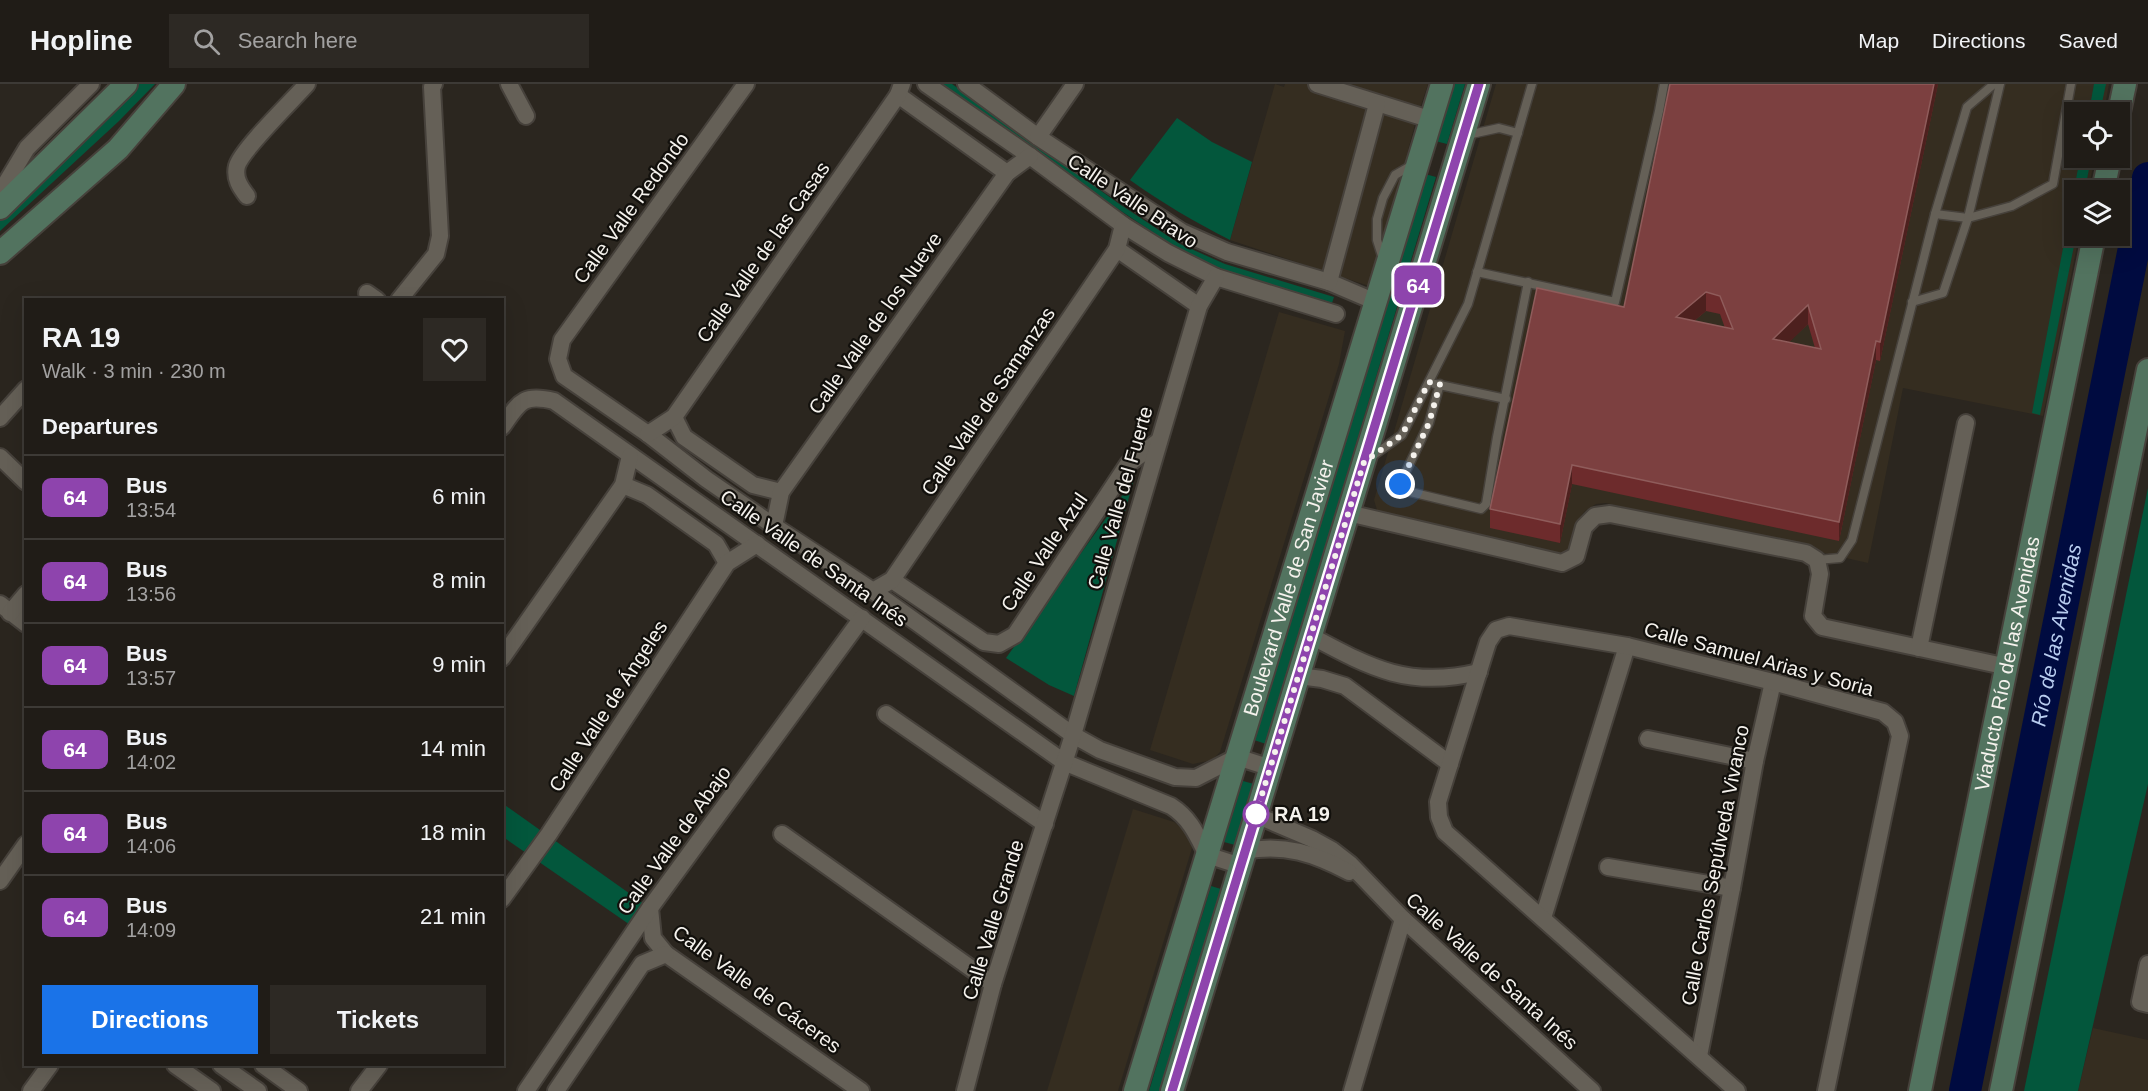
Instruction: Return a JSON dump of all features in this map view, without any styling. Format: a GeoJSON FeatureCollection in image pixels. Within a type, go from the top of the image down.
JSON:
{"type":"FeatureCollection","features":[{"type":"Feature","properties":{"kind":"main road"},"geometry":{"type":"LineString","coordinates":[[0,208],[126,84]]}},
{"type":"Feature","properties":{"kind":"main road"},"geometry":{"type":"LineString","coordinates":[[0,253],[118,149],[174,84]]}},
{"type":"Feature","properties":{"kind":"main road","name":"Boulevard Valle de San Javier"},"geometry":{"type":"LineString","coordinates":[[1135,1091],[1443,84]]}},
{"type":"Feature","properties":{"kind":"main road","name":"Boulevard Valle de San Javier"},"geometry":{"type":"LineString","coordinates":[[1172,1091],[1479,84]]}},
{"type":"Feature","properties":{"kind":"main road"},"geometry":{"type":"LineString","coordinates":[[2121,102],[2125,84]]}},
{"type":"Feature","properties":{"kind":"main road"},"geometry":{"type":"LineString","coordinates":[[1420,157],[1455,164]]}},
{"type":"Feature","properties":{"kind":"main road","name":"Viaducto Río de las Avenidas"},"geometry":{"type":"LineString","coordinates":[[1920,1091],[2092,246]]}},
{"type":"Feature","properties":{"kind":"main road"},"geometry":{"type":"LineString","coordinates":[[2001,1091],[2148,370]]}},
{"type":"Feature","properties":{"kind":"street"},"geometry":{"type":"LineString","coordinates":[[0,193],[27,148],[91,84]]}},
{"type":"Feature","properties":{"kind":"street"},"geometry":{"type":"LineString","coordinates":[[247,195],[237,184],[237,166],[247,150],[307,84]]}},
{"type":"Feature","properties":{"kind":"street"},"geometry":{"type":"LineString","coordinates":[[509,84],[526,116]]}},
{"type":"Feature","properties":{"kind":"street","name":"Calle Valle Redondo"},"geometry":{"type":"LineString","coordinates":[[558,359],[562,340],[746,84]]}},
{"type":"Feature","properties":{"kind":"street","name":"Calle Valle Bravo"},"geometry":{"type":"LineString","coordinates":[[926,84],[1030,156],[1123,225],[1168,253],[1216,278],[1336,314]]}},
{"type":"Feature","properties":{"kind":"street","name":"Calle Valle Bravo"},"geometry":{"type":"LineString","coordinates":[[966,84],[1038,137],[1182,232],[1227,252],[1329,282],[1376,302]]}},
{"type":"Feature","properties":{"kind":"street"},"geometry":{"type":"LineString","coordinates":[[1038,137],[1075,84]]}},
{"type":"Feature","properties":{"kind":"street"},"geometry":{"type":"LineString","coordinates":[[1317,84],[1432,120]]}},
{"type":"Feature","properties":{"kind":"street"},"geometry":{"type":"LineString","coordinates":[[401,298],[436,254],[440,236],[433,85]]}},
{"type":"Feature","properties":{"kind":"street"},"geometry":{"type":"LineString","coordinates":[[900,89],[1007,173]]}},
{"type":"Feature","properties":{"kind":"street","name":"Calle Valle de las Casas"},"geometry":{"type":"LineString","coordinates":[[648,434],[674,417],[900,89]]}},
{"type":"Feature","properties":{"kind":"street"},"geometry":{"type":"LineString","coordinates":[[1329,282],[1377,104]]}},
{"type":"Feature","properties":{"kind":"street","name":"Calle Valle de los Nueve"},"geometry":{"type":"LineString","coordinates":[[774,526],[781,492],[1007,173],[1030,156]]}},
{"type":"Feature","properties":{"kind":"street","name":"Calle Valle de Samanzas"},"geometry":{"type":"LineString","coordinates":[[873,591],[892,580],[1116,249],[1123,225]]}},
{"type":"Feature","properties":{"kind":"street"},"geometry":{"type":"LineString","coordinates":[[1116,249],[1199,306]]}},
{"type":"Feature","properties":{"kind":"street","name":"Calle Valle del Fuerte"},"geometry":{"type":"LineString","coordinates":[[1064,762],[1199,306],[1216,278]]}},
{"type":"Feature","properties":{"kind":"street","name":"Calle Valle de Santa Inés"},"geometry":{"type":"LineString","coordinates":[[558,359],[564,376],[648,434],[706,479],[873,591],[1073,735],[1100,750],[1175,777],[1196,778],[1237,757]]}},
{"type":"Feature","properties":{"kind":"street"},"geometry":{"type":"LineString","coordinates":[[0,418],[24,391]]}},
{"type":"Feature","properties":{"kind":"street","name":"Calle Valle de Santa Inés"},"geometry":{"type":"LineString","coordinates":[[504,424],[521,401],[536,397],[554,400],[1064,762],[1181,812],[1190,822],[1207,855],[1243,858],[1276,847],[1292,849],[1327,861],[1365,882]]}},
{"type":"Feature","properties":{"kind":"street"},"geometry":{"type":"LineString","coordinates":[[674,417],[684,437],[753,485],[781,492]]}},
{"type":"Feature","properties":{"kind":"street"},"geometry":{"type":"LineString","coordinates":[[1919,648],[1966,423]]}},
{"type":"Feature","properties":{"kind":"street","name":"Calle Valle Azul"},"geometry":{"type":"LineString","coordinates":[[892,580],[984,642],[999,644],[1015,634],[1128,464],[1159,441]]}},
{"type":"Feature","properties":{"kind":"street"},"geometry":{"type":"LineString","coordinates":[[504,655],[623,485],[630,456]]}},
{"type":"Feature","properties":{"kind":"street"},"geometry":{"type":"LineString","coordinates":[[0,457],[24,480]]}},
{"type":"Feature","properties":{"kind":"street"},"geometry":{"type":"LineString","coordinates":[[692,497],[706,479]]}},
{"type":"Feature","properties":{"kind":"street"},"geometry":{"type":"LineString","coordinates":[[623,485],[647,495],[716,543],[727,563]]}},
{"type":"Feature","properties":{"kind":"street"},"geometry":{"type":"LineString","coordinates":[[1348,513],[1562,563],[1576,556],[1584,527],[1595,516],[1610,514],[1806,553],[1817,560],[1820,574],[1813,616],[1822,627],[2008,667]]}},
{"type":"Feature","properties":{"kind":"street","name":"Calle Valle de Ángeles"},"geometry":{"type":"LineString","coordinates":[[504,896],[549,834],[727,563],[757,544]]}},
{"type":"Feature","properties":{"kind":"street"},"geometry":{"type":"LineString","coordinates":[[24,595],[5,609],[24,623]]}},
{"type":"Feature","properties":{"kind":"street","name":"Calle Valle de Abajo"},"geometry":{"type":"LineString","coordinates":[[526,1091],[650,908],[862,618]]}},
{"type":"Feature","properties":{"kind":"street","name":"Calle Samuel Arias y Soria"},"geometry":{"type":"LineString","coordinates":[[1737,1091],[1445,832],[1439,817],[1438,802],[1488,642],[1496,630],[1509,626],[1628,646],[1883,712],[1895,722],[1900,736],[1826,1091]]}},
{"type":"Feature","properties":{"kind":"street"},"geometry":{"type":"LineString","coordinates":[[1311,636],[1353,659],[1404,677],[1454,678],[1479,672]]}},
{"type":"Feature","properties":{"kind":"street"},"geometry":{"type":"LineString","coordinates":[[1543,918],[1628,646]]}},
{"type":"Feature","properties":{"kind":"street"},"geometry":{"type":"LineString","coordinates":[[1299,676],[1328,681],[1350,689],[1450,764]]}},
{"type":"Feature","properties":{"kind":"street","name":"Calle Carlos Sepúlveda Vivanco"},"geometry":{"type":"LineString","coordinates":[[1699,1056],[1755,761],[1773,682]]}},
{"type":"Feature","properties":{"kind":"street"},"geometry":{"type":"LineString","coordinates":[[886,714],[1044,824]]}},
{"type":"Feature","properties":{"kind":"street"},"geometry":{"type":"LineString","coordinates":[[1648,739],[1755,761]]}},
{"type":"Feature","properties":{"kind":"street"},"geometry":{"type":"LineString","coordinates":[[1237,757],[1271,768]]}},
{"type":"Feature","properties":{"kind":"street","name":"Calle Valle Grande"},"geometry":{"type":"LineString","coordinates":[[965,1091],[993,984],[1064,762]]}},
{"type":"Feature","properties":{"kind":"street","name":"Calle Valle de Santa Inés"},"geometry":{"type":"LineString","coordinates":[[1256,815],[1332,850],[1350,864],[1403,919],[1592,1091]]}},
{"type":"Feature","properties":{"kind":"street"},"geometry":{"type":"LineString","coordinates":[[783,834],[993,984]]}},
{"type":"Feature","properties":{"kind":"street"},"geometry":{"type":"LineString","coordinates":[[0,881],[24,847]]}},
{"type":"Feature","properties":{"kind":"street"},"geometry":{"type":"LineString","coordinates":[[1608,867],[1732,888]]}},
{"type":"Feature","properties":{"kind":"street","name":"Calle Valle de Cáceres"},"geometry":{"type":"LineString","coordinates":[[650,908],[653,938],[666,954],[861,1091]]}},
{"type":"Feature","properties":{"kind":"street"},"geometry":{"type":"LineString","coordinates":[[1354,1090],[1403,919]]}},
{"type":"Feature","properties":{"kind":"street"},"geometry":{"type":"LineString","coordinates":[[556,1091],[642,964],[666,954]]}},
{"type":"Feature","properties":{"kind":"street"},"geometry":{"type":"LineString","coordinates":[[2148,964],[2140,1002],[2148,1004]]}},
{"type":"Feature","properties":{"kind":"street"},"geometry":{"type":"LineString","coordinates":[[31,1091],[49,1066]]}},
{"type":"Feature","properties":{"kind":"street"},"geometry":{"type":"LineString","coordinates":[[175,1066],[190,1084],[212,1091]]}},
{"type":"Feature","properties":{"kind":"street"},"geometry":{"type":"LineString","coordinates":[[222,1066],[258,1091]]}},
{"type":"Feature","properties":{"kind":"street"},"geometry":{"type":"LineString","coordinates":[[264,1066],[299,1091]]}},
{"type":"Feature","properties":{"kind":"street"},"geometry":{"type":"LineString","coordinates":[[359,1091],[378,1066]]}},
{"type":"Feature","properties":{"kind":"lane"},"geometry":{"type":"LineString","coordinates":[[1364,462],[1402,435],[1468,304],[1532,84]]}},
{"type":"Feature","properties":{"kind":"lane"},"geometry":{"type":"LineString","coordinates":[[1477,272],[1616,302],[1664,84]]}},
{"type":"Feature","properties":{"kind":"lane"},"geometry":{"type":"LineString","coordinates":[[1817,560],[1840,558],[1852,540],[1935,214],[1967,107],[1994,84]]}},
{"type":"Feature","properties":{"kind":"lane"},"geometry":{"type":"LineString","coordinates":[[1912,302],[1943,294],[1968,218],[2000,84]]}},
{"type":"Feature","properties":{"kind":"lane"},"geometry":{"type":"LineString","coordinates":[[1935,214],[1968,218],[2012,206],[2053,184],[2071,84]]}},
{"type":"Feature","properties":{"kind":"lane"},"geometry":{"type":"LineString","coordinates":[[1463,135],[1499,128],[1518,133]]}},
{"type":"Feature","properties":{"kind":"lane"},"geometry":{"type":"LineString","coordinates":[[1440,384],[1429,423],[1400,484],[1402,490],[1481,509],[1486,504],[1528,282]]}},
{"type":"Feature","properties":{"kind":"lane"},"geometry":{"type":"LineString","coordinates":[[1429,382],[1506,399]]}},
{"type":"Feature","properties":{"kind":"shaded area"},"geometry":{"type":"Polygon","coordinates":[[[1275,84],[1284,87],[1285,84],[1428,84],[1416,120],[1372,287],[1230,240],[1275,84]]]}},
{"type":"Feature","properties":{"kind":"shaded area"},"geometry":{"type":"Polygon","coordinates":[[[1496,84],[2109,84],[2106,102],[2064,102],[2064,168],[2093,168],[2090,180],[2064,180],[2064,246],[2077,246],[2043,416],[1903,388],[1868,563],[1606,503],[1596,504],[1585,511],[1576,522],[1568,556],[1378,513],[1374,500],[1496,84]]]}},
{"type":"Feature","properties":{"kind":"shaded area"},"geometry":{"type":"Polygon","coordinates":[[[1279,312],[1345,331],[1339,364],[1220,752],[1212,760],[1193,764],[1150,750],[1279,312]]]}},
{"type":"Feature","properties":{"kind":"shaded area"},"geometry":{"type":"Polygon","coordinates":[[[1133,809],[1174,822],[1189,834],[1192,848],[1118,1091],[1047,1091],[1133,809]]]}},
{"type":"Feature","properties":{"kind":"shaded area"},"geometry":{"type":"Polygon","coordinates":[[[2093,1028],[2148,1040],[2148,1091],[2078,1091],[2093,1028]]]}},
{"type":"Feature","properties":{"kind":"green space"},"geometry":{"type":"Polygon","coordinates":[[[137,84],[155,84],[119,121],[0,231],[0,213],[111,112],[137,84]]]}},
{"type":"Feature","properties":{"kind":"green space"},"geometry":{"type":"Polygon","coordinates":[[[942,84],[952,84],[1118,203],[1180,244],[1225,264],[1334,297],[1332,303],[1223,270],[1178,249],[942,84]]]}},
{"type":"Feature","properties":{"kind":"green space"},"geometry":{"type":"Polygon","coordinates":[[[1453,84],[1465,84],[1447,144],[1435,141],[1453,84]]]}},
{"type":"Feature","properties":{"kind":"green space"},"geometry":{"type":"Polygon","coordinates":[[[2094,84],[2106,84],[2102,102],[2091,102],[2094,84]]]}},
{"type":"Feature","properties":{"kind":"green space"},"geometry":{"type":"Polygon","coordinates":[[[1177,118],[1212,142],[1252,162],[1230,240],[1154,197],[1130,180],[1177,118]]]}},
{"type":"Feature","properties":{"kind":"green space"},"geometry":{"type":"Polygon","coordinates":[[[2078,168],[2089,168],[2087,180],[2076,180],[2078,168]]]}},
{"type":"Feature","properties":{"kind":"green space"},"geometry":{"type":"Polygon","coordinates":[[[1425,174],[1436,177],[1266,744],[1254,740],[1425,174]]]}},
{"type":"Feature","properties":{"kind":"green space"},"geometry":{"type":"Polygon","coordinates":[[[2064,243],[2064,246],[2074,246],[2040,415],[2032,413],[2064,243]]]}},
{"type":"Feature","properties":{"kind":"green space"},"geometry":{"type":"Polygon","coordinates":[[[1134,479],[1074,696],[1049,685],[1006,658],[1134,479]]]}},
{"type":"Feature","properties":{"kind":"green space"},"geometry":{"type":"Polygon","coordinates":[[[2148,488],[2148,784],[2078,1091],[2024,1091],[2148,488]]]}},
{"type":"Feature","properties":{"kind":"green space"},"geometry":{"type":"Polygon","coordinates":[[[1243,781],[1254,784],[1235,845],[1224,842],[1243,781]]]}},
{"type":"Feature","properties":{"kind":"green space"},"geometry":{"type":"Polygon","coordinates":[[[504,804],[650,908],[636,929],[504,838],[504,804]]]}},
{"type":"Feature","properties":{"kind":"green space"},"geometry":{"type":"Polygon","coordinates":[[[1211,886],[1221,889],[1160,1091],[1149,1091],[1211,886]]]}},
{"type":"Feature","properties":{"kind":"building"},"geometry":{"type":"Polygon","coordinates":[[[1670,84],[1934,84],[1880,342],[1876,341],[1839,522],[1572,465],[1560,524],[1490,509],[1537,288],[1624,307],[1670,84]],[[1706,292],[1676,317],[1733,329],[1720,296],[1706,292]],[[1808,305],[1773,339],[1821,349],[1808,305]]]}},
{"type":"Feature","properties":{"kind":"waterway","name":"Río de las Avenidas"},"geometry":{"type":"LineString","coordinates":[[1965,1091],[2148,178]]}},
{"type":"Feature","properties":{"kind":"bus line","name":"64"},"geometry":{"type":"LineString","coordinates":[[1172,1091],[1479,84]]}},
{"type":"Feature","properties":{"kind":"place","name":"RA 19"},"geometry":{"type":"Point","coordinates":[1256,814]}},
{"type":"Feature","properties":{"kind":"route"},"geometry":{"type":"LineString","coordinates":[[1256,814],[1364,462],[1402,435],[1429,382],[1440,384],[1429,423],[1400,484]]}}]}
